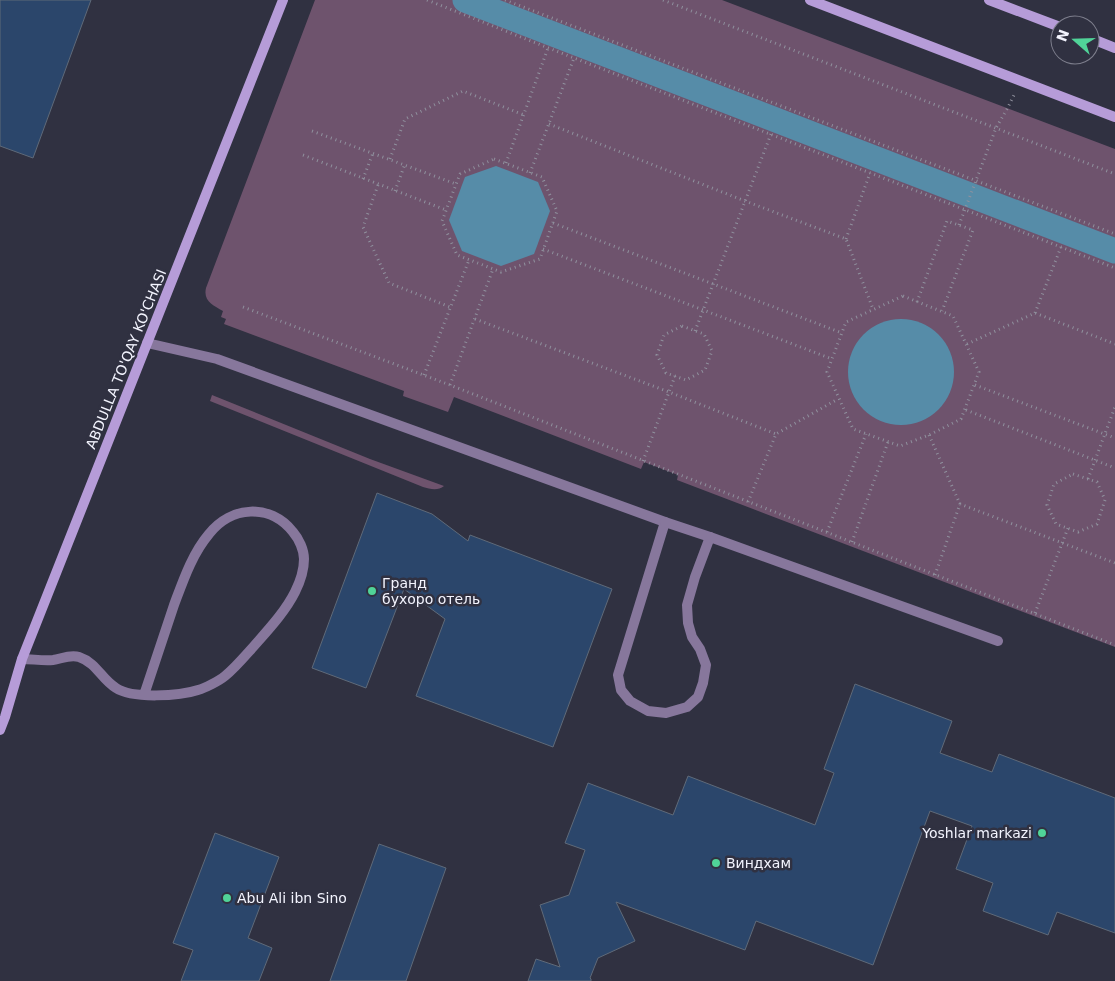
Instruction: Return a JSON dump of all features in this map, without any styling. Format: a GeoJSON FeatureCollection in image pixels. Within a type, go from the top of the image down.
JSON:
{"type":"FeatureCollection","features":[{"type":"Feature","properties":{"kind":"street","name":"ABDULLA TO'QAY KO'CHASI"},"geometry":{"type":"LineString","coordinates":[[0,730],[22,659],[282,0]]}},
{"type":"Feature","properties":{"kind":"street"},"geometry":{"type":"LineString","coordinates":[[810,0],[1115,117]]}},
{"type":"Feature","properties":{"kind":"street"},"geometry":{"type":"LineString","coordinates":[[989,0],[1050,23]]}},
{"type":"Feature","properties":{"kind":"street"},"geometry":{"type":"LineString","coordinates":[[1100,42],[1115,48]]}},
{"type":"Feature","properties":{"kind":"lane"},"geometry":{"type":"LineString","coordinates":[[147,343],[217,359],[998,641]]}},
{"type":"Feature","properties":{"kind":"lane"},"geometry":{"type":"LineString","coordinates":[[22,659],[53,660],[65,657],[78,657],[94,664],[116,688],[144,695],[178,694],[198,690],[215,682],[224,677],[243,658],[263,635],[294,593],[301,578],[304,559],[297,537],[289,526],[274,515],[261,512],[242,512],[226,518],[207,535],[195,555],[181,587],[144,695]]}},
{"type":"Feature","properties":{"kind":"lane"},"geometry":{"type":"LineString","coordinates":[[665,522],[618,675],[621,690],[630,701],[648,711],[666,713],[687,707],[698,697],[703,683],[706,665],[700,649],[692,637],[688,623],[687,605],[710,537]]}},
{"type":"Feature","properties":{"kind":"path"},"geometry":{"type":"LineString","coordinates":[[427,0],[1115,268]]}},
{"type":"Feature","properties":{"kind":"path"},"geometry":{"type":"LineString","coordinates":[[505,0],[1115,234]]}},
{"type":"Feature","properties":{"kind":"path"},"geometry":{"type":"LineString","coordinates":[[663,0],[1115,174]]}},
{"type":"Feature","properties":{"kind":"path"},"geometry":{"type":"LineString","coordinates":[[506,163],[548,48]]}},
{"type":"Feature","properties":{"kind":"path"},"geometry":{"type":"LineString","coordinates":[[530,173],[574,58]]}},
{"type":"Feature","properties":{"kind":"path"},"geometry":{"type":"LineString","coordinates":[[959,225],[996,128],[1008,110],[1021,81]]}},
{"type":"Feature","properties":{"kind":"path"},"geometry":{"type":"LineString","coordinates":[[390,159],[405,119],[462,91],[524,115]]}},
{"type":"Feature","properties":{"kind":"path"},"geometry":{"type":"LineString","coordinates":[[549,124],[846,239]]}},
{"type":"Feature","properties":{"kind":"path"},"geometry":{"type":"LineString","coordinates":[[312,131],[456,184]]}},
{"type":"Feature","properties":{"kind":"path"},"geometry":{"type":"LineString","coordinates":[[695,331],[771,134]]}},
{"type":"Feature","properties":{"kind":"path"},"geometry":{"type":"LineString","coordinates":[[363,179],[373,153]]}},
{"type":"Feature","properties":{"kind":"path"},"geometry":{"type":"LineString","coordinates":[[303,155],[446,210]]}},
{"type":"Feature","properties":{"kind":"path"},"geometry":{"type":"LineString","coordinates":[[494,160],[506,163],[542,177],[557,211],[540,258],[501,272],[457,255],[442,221],[460,174],[494,160]]}},
{"type":"Feature","properties":{"kind":"path"},"geometry":{"type":"LineString","coordinates":[[395,191],[404,164]]}},
{"type":"Feature","properties":{"kind":"path"},"geometry":{"type":"LineString","coordinates":[[870,173],[846,239],[873,309]]}},
{"type":"Feature","properties":{"kind":"path"},"geometry":{"type":"LineString","coordinates":[[378,184],[363,227],[389,283],[450,307]]}},
{"type":"Feature","properties":{"kind":"path"},"geometry":{"type":"LineString","coordinates":[[917,302],[948,221],[973,230],[942,311]]}},
{"type":"Feature","properties":{"kind":"path"},"geometry":{"type":"LineString","coordinates":[[553,223],[842,333]]}},
{"type":"Feature","properties":{"kind":"path"},"geometry":{"type":"LineString","coordinates":[[967,344],[1035,313],[1061,247]]}},
{"type":"Feature","properties":{"kind":"path"},"geometry":{"type":"LineString","coordinates":[[543,249],[832,359]]}},
{"type":"Feature","properties":{"kind":"path"},"geometry":{"type":"LineString","coordinates":[[424,375],[469,260]]}},
{"type":"Feature","properties":{"kind":"path"},"geometry":{"type":"LineString","coordinates":[[450,385],[493,269]]}},
{"type":"Feature","properties":{"kind":"path"},"geometry":{"type":"LineString","coordinates":[[902,296],[917,302],[953,316],[979,372],[961,419],[929,435],[900,446],[853,429],[827,372],[846,322],[902,296]]}},
{"type":"Feature","properties":{"kind":"path"},"geometry":{"type":"LineString","coordinates":[[243,307],[450,385],[1115,645]]}},
{"type":"Feature","properties":{"kind":"path"},"geometry":{"type":"LineString","coordinates":[[1035,313],[1115,344]]}},
{"type":"Feature","properties":{"kind":"path"},"geometry":{"type":"LineString","coordinates":[[475,319],[776,434]]}},
{"type":"Feature","properties":{"kind":"path"},"geometry":{"type":"LineString","coordinates":[[682,326],[695,331],[704,334],[712,351],[705,370],[686,380],[666,373],[657,354],[664,335],[682,326]]}},
{"type":"Feature","properties":{"kind":"path"},"geometry":{"type":"LineString","coordinates":[[643,460],[675,376]]}},
{"type":"Feature","properties":{"kind":"path"},"geometry":{"type":"LineString","coordinates":[[975,386],[1115,438]]}},
{"type":"Feature","properties":{"kind":"path"},"geometry":{"type":"LineString","coordinates":[[748,502],[776,434],[838,399]]}},
{"type":"Feature","properties":{"kind":"path"},"geometry":{"type":"LineString","coordinates":[[1088,478],[1115,407]]}},
{"type":"Feature","properties":{"kind":"path"},"geometry":{"type":"LineString","coordinates":[[966,410],[1115,468]]}},
{"type":"Feature","properties":{"kind":"path"},"geometry":{"type":"LineString","coordinates":[[827,532],[866,434]]}},
{"type":"Feature","properties":{"kind":"path"},"geometry":{"type":"LineString","coordinates":[[929,435],[960,504],[935,575]]}},
{"type":"Feature","properties":{"kind":"path"},"geometry":{"type":"LineString","coordinates":[[852,542],[888,442]]}},
{"type":"Feature","properties":{"kind":"path"},"geometry":{"type":"LineString","coordinates":[[1073,474],[1088,478],[1097,482],[1105,500],[1097,524],[1078,532],[1056,524],[1047,505],[1054,484],[1073,474]]}},
{"type":"Feature","properties":{"kind":"path"},"geometry":{"type":"LineString","coordinates":[[960,504],[1115,563]]}},
{"type":"Feature","properties":{"kind":"path"},"geometry":{"type":"LineString","coordinates":[[1035,613],[1068,528]]}},
{"type":"Feature","properties":{"kind":"shaded area"},"geometry":{"type":"Polygon","coordinates":[[[315,0],[722,0],[1115,149],[1115,647],[677,480],[678,475],[644,462],[641,469],[454,397],[448,412],[403,396],[404,391],[224,324],[226,319],[221,317],[223,311],[212,305],[207,299],[206,288],[315,0]]]}},
{"type":"Feature","properties":{"kind":"shaded area"},"geometry":{"type":"Polygon","coordinates":[[[212,395],[370,459],[444,486],[437,489],[423,487],[210,401],[212,395]]]}},
{"type":"Feature","properties":{"kind":"water"},"geometry":{"type":"Polygon","coordinates":[[[496,166],[538,182],[550,211],[534,254],[501,266],[462,251],[449,220],[465,177],[496,166]]]}},
{"type":"Feature","properties":{"kind":"water"},"geometry":{"type":"Polygon","coordinates":[[[901,319],[921,323],[939,334],[950,352],[954,372],[950,392],[939,410],[921,421],[901,425],[881,421],[863,410],[852,392],[848,372],[852,352],[863,334],[881,323],[901,319]]]}},
{"type":"Feature","properties":{"kind":"building"},"geometry":{"type":"Polygon","coordinates":[[[0,0],[91,0],[33,158],[0,146],[0,0]]]}},
{"type":"Feature","properties":{"kind":"building"},"geometry":{"type":"Polygon","coordinates":[[[377,493],[432,514],[468,541],[470,535],[612,589],[553,747],[416,696],[445,619],[404,589],[366,688],[312,668],[377,493]]]}},
{"type":"Feature","properties":{"kind":"building"},"geometry":{"type":"Polygon","coordinates":[[[855,684],[952,721],[940,753],[992,772],[999,754],[1115,798],[1115,933],[1057,912],[1048,935],[983,911],[993,883],[956,869],[972,826],[930,811],[873,965],[756,921],[745,950],[616,902],[635,941],[598,958],[590,978],[591,981],[528,981],[536,959],[560,967],[540,905],[569,895],[585,850],[565,843],[588,783],[673,815],[688,776],[815,825],[834,773],[824,769],[855,684]]]}},
{"type":"Feature","properties":{"kind":"building","name":"Abu Ali ibn Sino"},"geometry":{"type":"Polygon","coordinates":[[[215,833],[279,857],[248,938],[272,948],[259,981],[181,981],[193,950],[173,943],[215,833]]]}},
{"type":"Feature","properties":{"kind":"building"},"geometry":{"type":"Polygon","coordinates":[[[379,844],[446,868],[406,981],[330,981],[379,844]]]}},
{"type":"Feature","properties":{"kind":"waterway"},"geometry":{"type":"LineString","coordinates":[[465,0],[1115,251]]}},
{"type":"Feature","properties":{"kind":"place","name":"Гранд бухоро отель"},"geometry":{"type":"Point","coordinates":[372,591]}},
{"type":"Feature","properties":{"kind":"place","name":"Yoshlar markazi"},"geometry":{"type":"Point","coordinates":[1042,833]}},
{"type":"Feature","properties":{"kind":"place","name":"Виндхам"},"geometry":{"type":"Point","coordinates":[716,863]}},
{"type":"Feature","properties":{"kind":"place","name":"Abu Ali ibn Sino"},"geometry":{"type":"Point","coordinates":[227,898]}}]}
